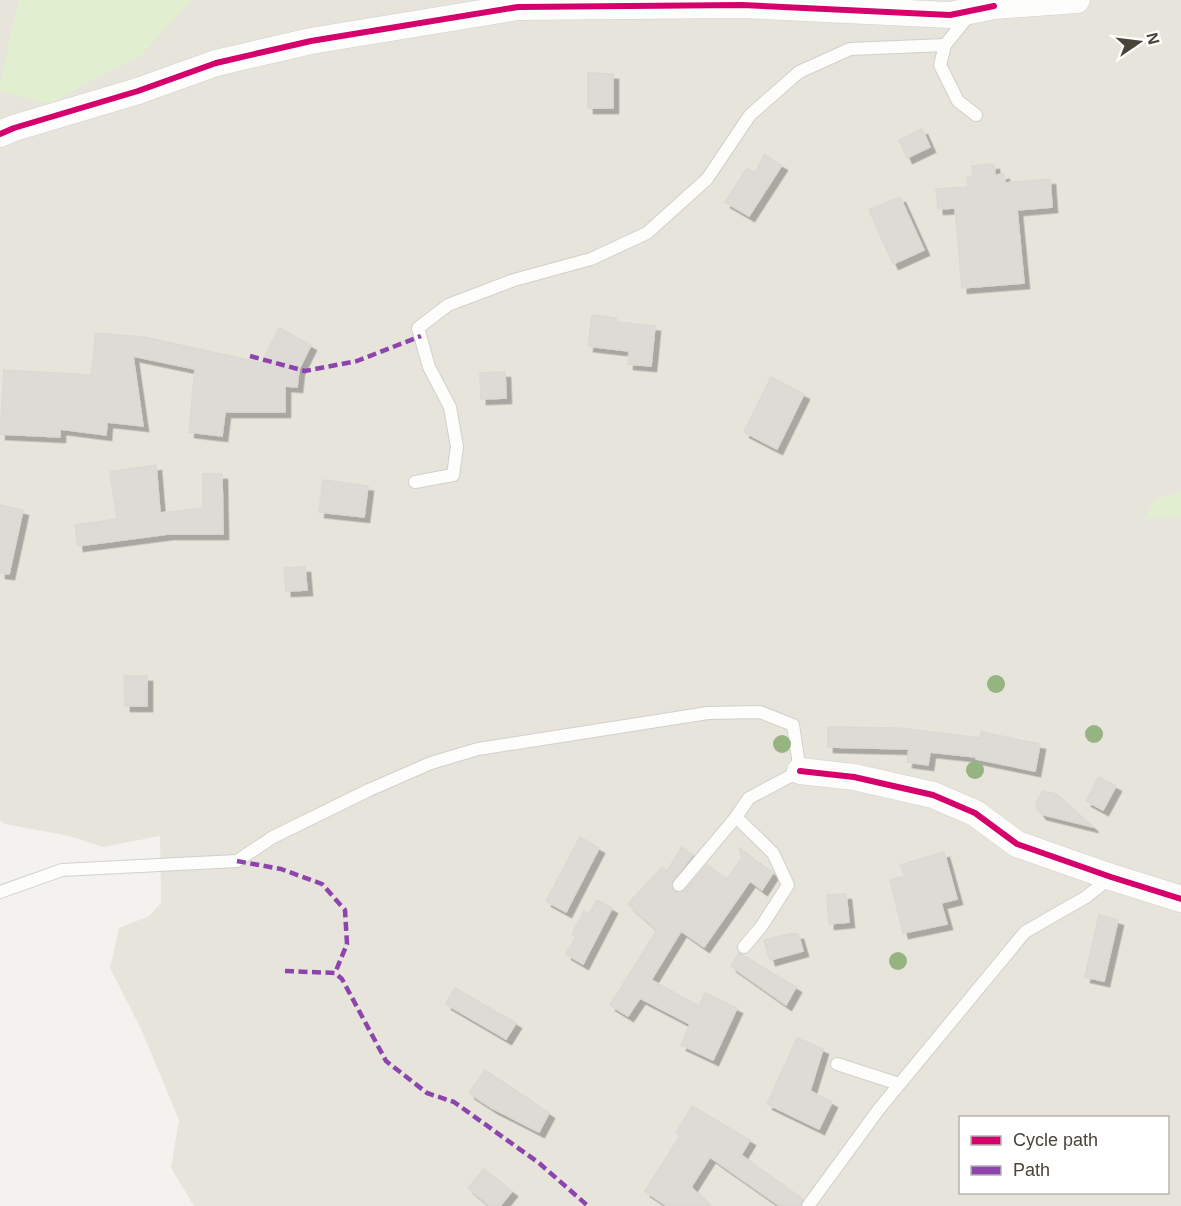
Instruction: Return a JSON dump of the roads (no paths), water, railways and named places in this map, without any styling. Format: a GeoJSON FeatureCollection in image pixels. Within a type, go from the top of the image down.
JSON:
{"type":"FeatureCollection","features":[{"type":"Feature","properties":{"kind":"street"},"geometry":{"type":"LineString","coordinates":[[5,127],[127,94],[216,63],[311,41],[518,7],[742,5],[950,15],[983,5],[1077,0]]}},
{"type":"Feature","properties":{"kind":"street"},"geometry":{"type":"LineString","coordinates":[[800,771],[855,777],[933,795],[975,813],[1017,844],[1181,899]]}},
{"type":"Feature","properties":{"kind":"lane"},"geometry":{"type":"LineString","coordinates":[[976,115],[958,101],[940,65],[945,45],[983,5]]}},
{"type":"Feature","properties":{"kind":"lane"},"geometry":{"type":"LineString","coordinates":[[415,482],[453,475],[457,447],[450,407],[429,367],[418,328],[448,305],[514,280],[591,259],[647,233],[707,179],[750,115],[799,72],[850,49],[945,45]]}},
{"type":"Feature","properties":{"kind":"lane"},"geometry":{"type":"LineString","coordinates":[[0,892],[62,870],[237,861],[273,837],[369,790],[431,763],[478,748],[708,713],[760,712],[793,725],[800,771],[749,798],[679,885]]}},
{"type":"Feature","properties":{"kind":"lane"},"geometry":{"type":"LineString","coordinates":[[736,817],[773,853],[788,885],[761,927],[744,947]]}},
{"type":"Feature","properties":{"kind":"lane"},"geometry":{"type":"LineString","coordinates":[[808,1206],[899,1084],[1024,932],[1086,897],[1111,877]]}},
{"type":"Feature","properties":{"kind":"lane"},"geometry":{"type":"LineString","coordinates":[[837,1064],[899,1084]]}}]}
